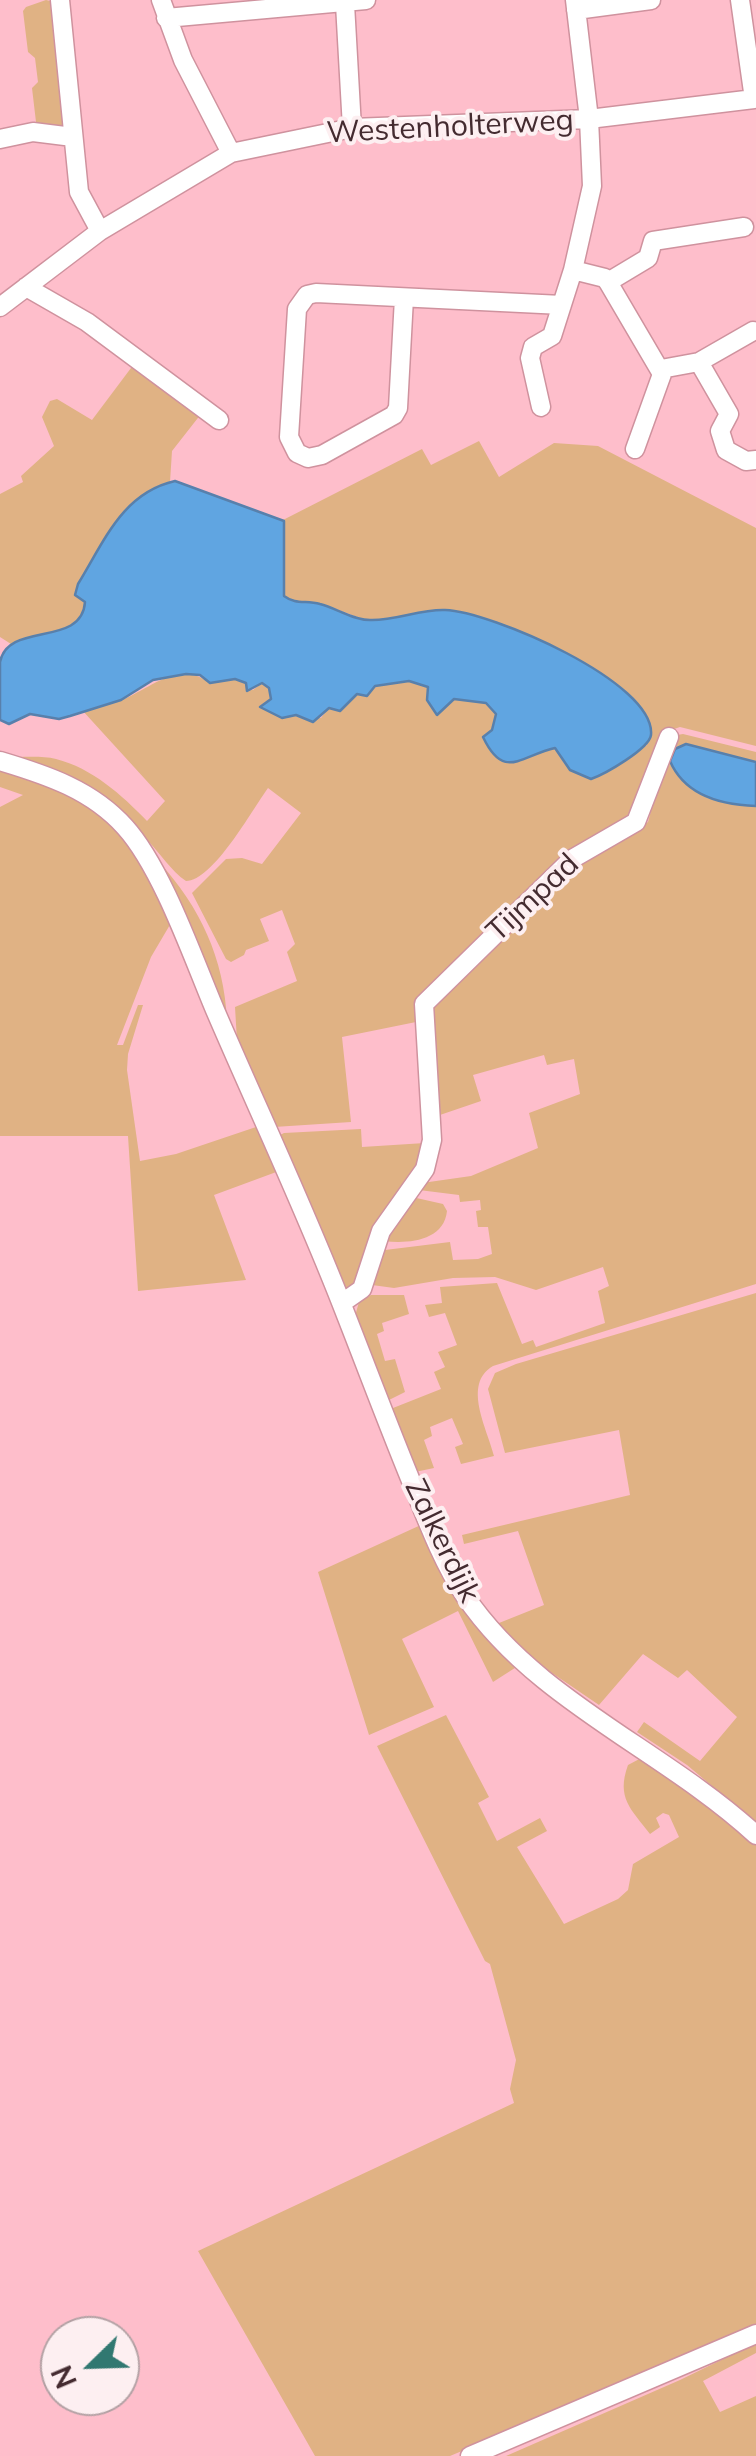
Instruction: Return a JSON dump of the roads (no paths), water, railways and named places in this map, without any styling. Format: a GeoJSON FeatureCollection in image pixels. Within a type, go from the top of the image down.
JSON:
{"type":"FeatureCollection","features":[{"type":"Feature","properties":{"kind":"street"},"geometry":{"type":"LineString","coordinates":[[60,0],[79,192],[100,231]]}},
{"type":"Feature","properties":{"kind":"street"},"geometry":{"type":"LineString","coordinates":[[231,153],[191,77],[163,9],[345,4],[366,0]]}},
{"type":"Feature","properties":{"kind":"street"},"geometry":{"type":"LineString","coordinates":[[576,5],[652,0]]}},
{"type":"Feature","properties":{"kind":"street"},"geometry":{"type":"LineString","coordinates":[[541,407],[530,358],[533,347],[552,336],[572,270],[594,176],[589,120],[754,99],[740,0]]}},
{"type":"Feature","properties":{"kind":"street"},"geometry":{"type":"LineString","coordinates":[[345,4],[352,128]]}},
{"type":"Feature","properties":{"kind":"street","name":"Westenholterweg"},"geometry":{"type":"LineString","coordinates":[[0,307],[100,231],[231,153],[352,128],[589,120],[576,5]]}},
{"type":"Feature","properties":{"kind":"street"},"geometry":{"type":"LineString","coordinates":[[0,139],[33,132],[73,136]]}},
{"type":"Feature","properties":{"kind":"street"},"geometry":{"type":"LineString","coordinates":[[608,282],[648,258],[653,241],[744,227]]}},
{"type":"Feature","properties":{"kind":"street"},"geometry":{"type":"LineString","coordinates":[[572,270],[605,278],[660,368],[662,374],[634,449]]}},
{"type":"Feature","properties":{"kind":"street"},"geometry":{"type":"LineString","coordinates":[[26,287],[87,322],[218,420]]}},
{"type":"Feature","properties":{"kind":"street"},"geometry":{"type":"LineString","coordinates":[[404,298],[398,408],[394,415],[322,455],[308,458],[296,453],[290,437],[299,303],[307,294],[316,293],[562,305]]}},
{"type":"Feature","properties":{"kind":"street"},"geometry":{"type":"LineString","coordinates":[[660,368],[699,362],[753,330]]}},
{"type":"Feature","properties":{"kind":"street"},"geometry":{"type":"LineString","coordinates":[[699,362],[729,414],[720,431],[726,450],[746,461],[756,460]]}},
{"type":"Feature","properties":{"kind":"street","name":"Tijmpad"},"geometry":{"type":"LineString","coordinates":[[342,1303],[362,1289],[386,1222],[428,1161],[432,1140],[424,1004],[572,859],[636,822],[669,737]]}},
{"type":"Feature","properties":{"kind":"street","name":"Zalkerdijk"},"geometry":{"type":"LineString","coordinates":[[0,761],[66,783],[110,812],[136,841],[180,927],[342,1303],[426,1517],[453,1577],[481,1618],[532,1671],[705,1793],[756,1835]]}},
{"type":"Feature","properties":{"kind":"street"},"geometry":{"type":"LineString","coordinates":[[470,2456],[756,2334]]}},
{"type":"Feature","properties":{"kind":"water"},"geometry":{"type":"Polygon","coordinates":[[[175,481],[284,521],[284,596],[288,599],[320,604],[370,620],[445,610],[496,622],[566,653],[627,693],[645,714],[651,735],[648,741],[626,760],[591,779],[570,770],[555,748],[506,762],[498,758],[483,737],[492,730],[496,714],[486,703],[454,699],[437,715],[427,700],[428,687],[409,681],[375,686],[367,696],[357,694],[340,711],[329,708],[313,722],[296,715],[282,718],[260,707],[271,699],[269,688],[262,683],[247,691],[246,683],[235,679],[210,683],[200,675],[186,674],[153,680],[121,700],[59,719],[30,714],[9,724],[0,720],[0,662],[6,650],[16,642],[72,625],[81,616],[85,602],[75,595],[78,584],[116,521],[141,496],[175,481]]]}},
{"type":"Feature","properties":{"kind":"water"},"geometry":{"type":"Polygon","coordinates":[[[686,744],[756,762],[756,806],[718,801],[685,783],[670,761],[675,749],[686,744]]]}}]}
